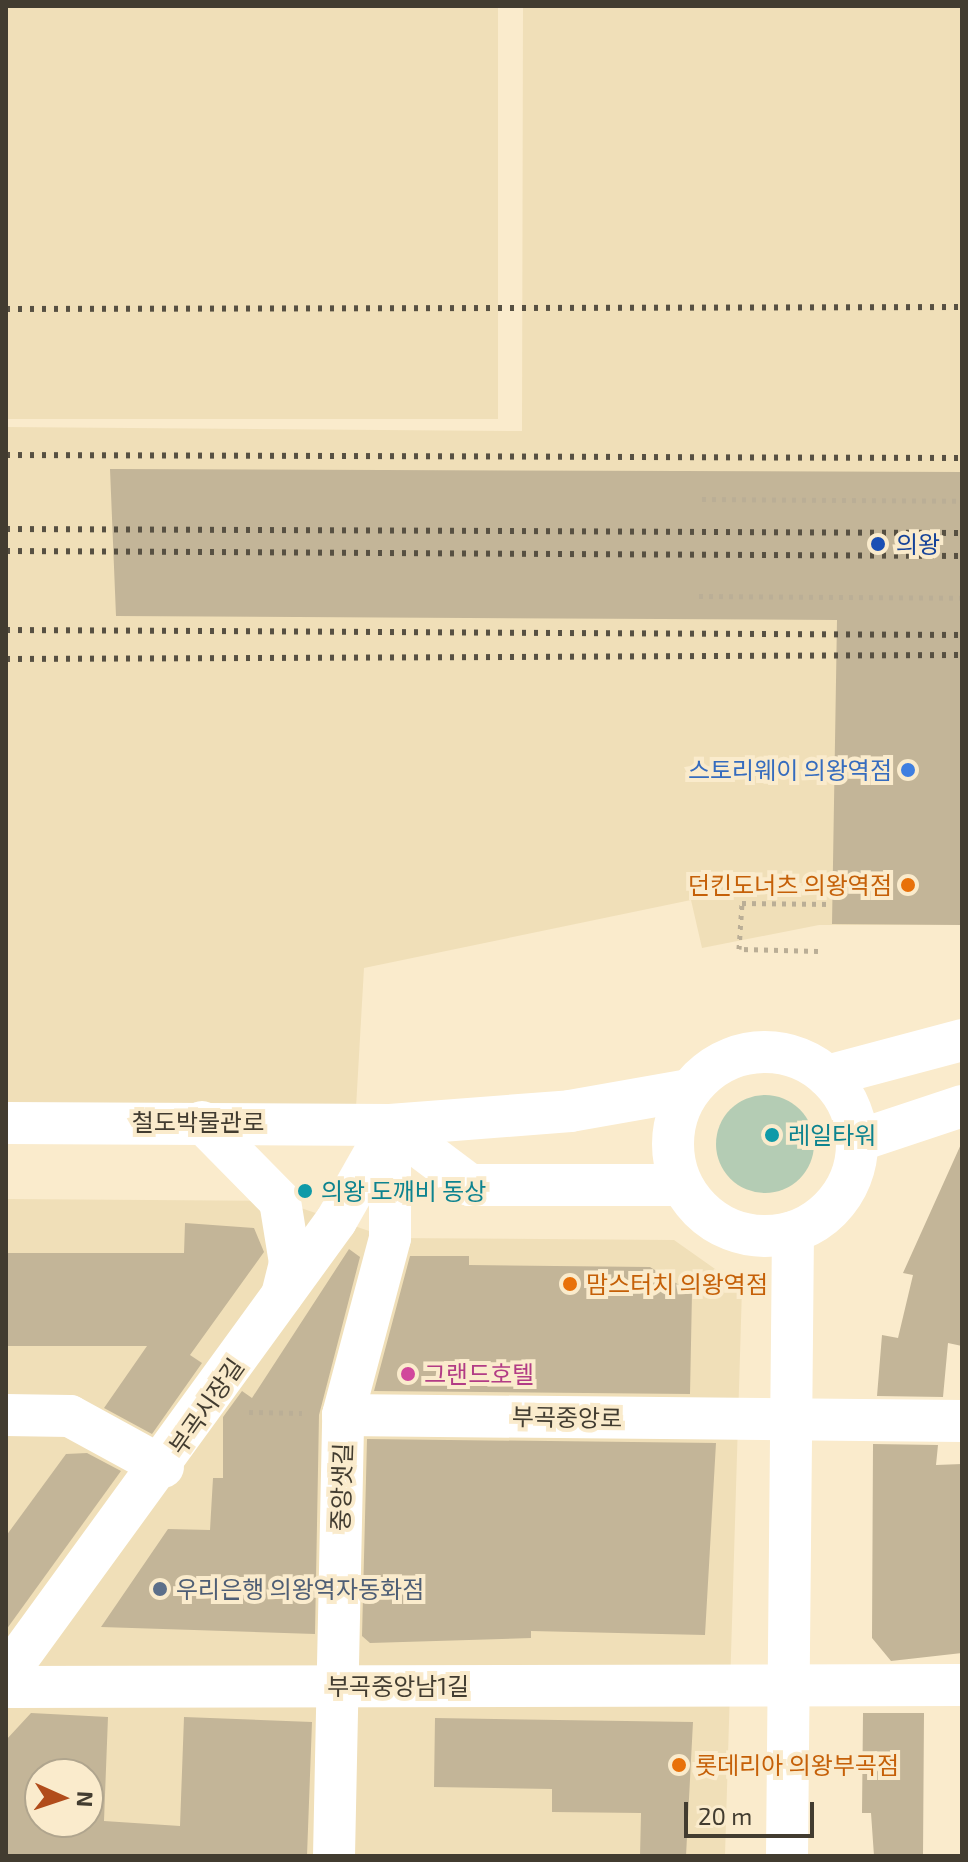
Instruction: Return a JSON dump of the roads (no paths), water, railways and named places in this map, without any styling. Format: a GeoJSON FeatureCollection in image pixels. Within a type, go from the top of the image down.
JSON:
{"type":"FeatureCollection","features":[{"type":"Feature","properties":{"kind":"street"},"geometry":{"type":"LineString","coordinates":[[827,1076],[962,1040]]}},
{"type":"Feature","properties":{"kind":"street"},"geometry":{"type":"LineString","coordinates":[[755,1052],[781,1052],[827,1076],[852,1115],[857,1141],[840,1197],[793,1232],[761,1237],[729,1229],[701,1211],[681,1185],[675,1120],[689,1090],[707,1071],[755,1052]]}},
{"type":"Feature","properties":{"kind":"street","name":"철도박물관로"},"geometry":{"type":"LineString","coordinates":[[6,1123],[390,1125],[570,1111],[689,1090]]}},
{"type":"Feature","properties":{"kind":"street"},"geometry":{"type":"LineString","coordinates":[[857,1141],[962,1106]]}},
{"type":"Feature","properties":{"kind":"street"},"geometry":{"type":"LineString","coordinates":[[202,1122],[280,1201],[290,1263],[281,1298]]}},
{"type":"Feature","properties":{"kind":"street"},"geometry":{"type":"LineString","coordinates":[[390,1125],[470,1185],[681,1185]]}},
{"type":"Feature","properties":{"kind":"street","name":"부곡시장길"},"geometry":{"type":"LineString","coordinates":[[6,1675],[203,1410],[281,1298],[390,1125]]}},
{"type":"Feature","properties":{"kind":"street","name":"중앙샛길"},"geometry":{"type":"LineString","coordinates":[[334,1856],[334,1686],[343,1415],[390,1238],[390,1125]]}},
{"type":"Feature","properties":{"kind":"street"},"geometry":{"type":"LineString","coordinates":[[787,1856],[793,1232]]}},
{"type":"Feature","properties":{"kind":"street"},"geometry":{"type":"LineString","coordinates":[[6,1415],[70,1416],[163,1467]]}},
{"type":"Feature","properties":{"kind":"street","name":"부곡중앙로"},"geometry":{"type":"LineString","coordinates":[[343,1415],[962,1421]]}},
{"type":"Feature","properties":{"kind":"street","name":"부곡중앙남1길"},"geometry":{"type":"LineString","coordinates":[[6,1687],[962,1685]]}},
{"type":"Feature","properties":{"kind":"railway"},"geometry":{"type":"LineString","coordinates":[[6,309],[962,307]]}},
{"type":"Feature","properties":{"kind":"railway"},"geometry":{"type":"LineString","coordinates":[[6,455],[962,458]]}},
{"type":"Feature","properties":{"kind":"railway"},"geometry":{"type":"LineString","coordinates":[[6,529],[962,533]]}},
{"type":"Feature","properties":{"kind":"railway"},"geometry":{"type":"LineString","coordinates":[[6,551],[962,556]]}},
{"type":"Feature","properties":{"kind":"railway"},"geometry":{"type":"LineString","coordinates":[[6,630],[962,635]]}},
{"type":"Feature","properties":{"kind":"railway"},"geometry":{"type":"LineString","coordinates":[[6,659],[962,655]]}},
{"type":"Feature","properties":{"kind":"place","name":"의왕"},"geometry":{"type":"Point","coordinates":[878,544]}},
{"type":"Feature","properties":{"kind":"place","name":"스토리웨이 의왕역점"},"geometry":{"type":"Point","coordinates":[908,770]}},
{"type":"Feature","properties":{"kind":"place","name":"던킨도너츠 의왕역점"},"geometry":{"type":"Point","coordinates":[908,885]}},
{"type":"Feature","properties":{"kind":"place","name":"레일타워"},"geometry":{"type":"Point","coordinates":[772,1135]}},
{"type":"Feature","properties":{"kind":"place","name":"의왕 도깨비 동상"},"geometry":{"type":"Point","coordinates":[305,1191]}},
{"type":"Feature","properties":{"kind":"place","name":"맘스터치 의왕역점"},"geometry":{"type":"Point","coordinates":[570,1284]}},
{"type":"Feature","properties":{"kind":"place","name":"그랜드호텔"},"geometry":{"type":"Point","coordinates":[408,1374]}},
{"type":"Feature","properties":{"kind":"place","name":"우리은행 의왕역자동화점"},"geometry":{"type":"Point","coordinates":[160,1589]}},
{"type":"Feature","properties":{"kind":"place","name":"롯데리아 의왕부곡점"},"geometry":{"type":"Point","coordinates":[679,1765]}}]}
